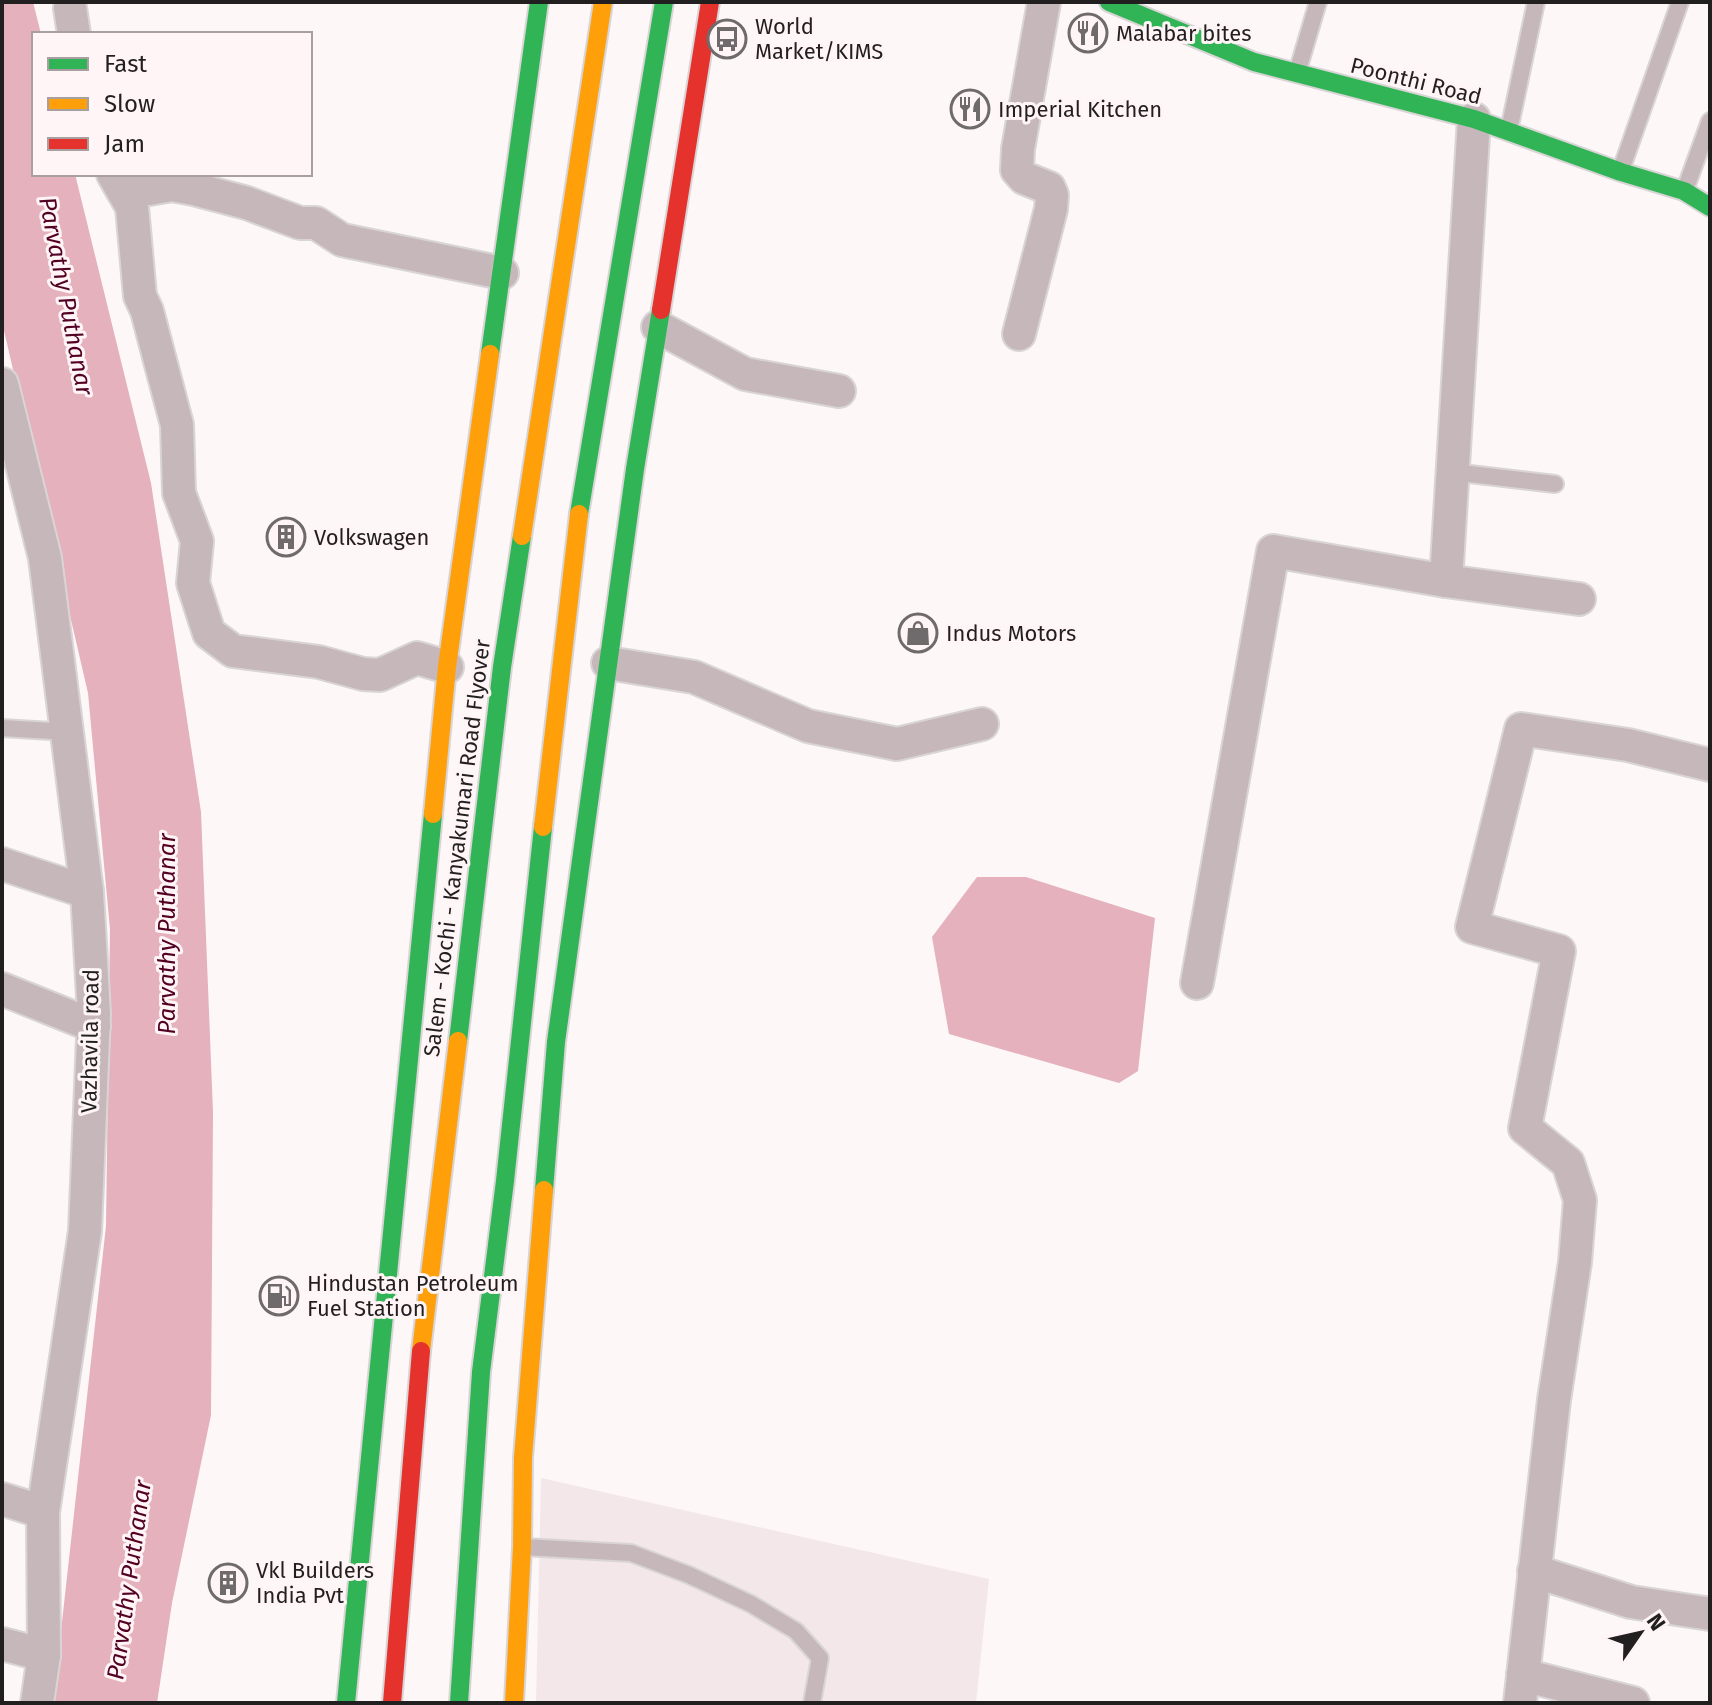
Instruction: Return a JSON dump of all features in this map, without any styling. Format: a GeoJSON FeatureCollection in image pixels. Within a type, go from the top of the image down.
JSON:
{"type":"FeatureCollection","features":[{"type":"Feature","properties":{"kind":"main road"},"geometry":{"type":"LineString","coordinates":[[346,1703],[447,667],[539,2]]}},
{"type":"Feature","properties":{"kind":"main road","name":"Salem - Kochi - Kanyakumari Road Flyover"},"geometry":{"type":"LineString","coordinates":[[392,1703],[420,1362],[502,667],[603,2]]}},
{"type":"Feature","properties":{"kind":"main road"},"geometry":{"type":"LineString","coordinates":[[459,1703],[481,1372],[505,1181],[564,634],[585,468],[664,2]]}},
{"type":"Feature","properties":{"kind":"main road"},"geometry":{"type":"LineString","coordinates":[[514,1703],[523,1458],[556,1042],[608,663],[710,2]]}},
{"type":"Feature","properties":{"kind":"main road","name":"Poonthi Road"},"geometry":{"type":"LineString","coordinates":[[1109,2],[1254,62],[1474,119],[1621,172],[1684,191],[1710,207]]}},
{"type":"Feature","properties":{"kind":"street"},"geometry":{"type":"LineString","coordinates":[[1019,334],[1051,209],[1049,188],[1024,178],[1017,170],[1044,2]]}},
{"type":"Feature","properties":{"kind":"street"},"geometry":{"type":"LineString","coordinates":[[1446,581],[1474,119]]}},
{"type":"Feature","properties":{"kind":"street"},"geometry":{"type":"LineString","coordinates":[[114,176],[132,207],[140,296],[147,311],[177,425],[179,493],[197,541],[193,583],[209,633],[233,651],[319,662],[363,674],[380,675],[417,658],[447,667]]}},
{"type":"Feature","properties":{"kind":"street"},"geometry":{"type":"LineString","coordinates":[[131,176],[149,189],[172,185],[194,189],[247,203],[300,223],[316,223],[342,240],[502,273]]}},
{"type":"Feature","properties":{"kind":"street"},"geometry":{"type":"LineString","coordinates":[[658,327],[745,374],[839,391]]}},
{"type":"Feature","properties":{"kind":"street","name":"Vazhavila road"},"geometry":{"type":"LineString","coordinates":[[2,384],[45,558],[87,892],[94,1026],[85,1231],[43,1512],[44,1655],[37,1703]]}},
{"type":"Feature","properties":{"kind":"street"},"geometry":{"type":"LineString","coordinates":[[1197,983],[1273,551],[1446,581],[1579,599]]}},
{"type":"Feature","properties":{"kind":"street"},"geometry":{"type":"LineString","coordinates":[[608,663],[694,677],[808,726],[897,744],[982,724]]}},
{"type":"Feature","properties":{"kind":"street"},"geometry":{"type":"LineString","coordinates":[[1633,1703],[1522,1689],[1580,1200],[1568,1163],[1525,1128],[1559,951],[1472,927],[1521,729],[1628,745],[1710,765]]}},
{"type":"Feature","properties":{"kind":"street"},"geometry":{"type":"LineString","coordinates":[[2,864],[87,892]]}},
{"type":"Feature","properties":{"kind":"street"},"geometry":{"type":"LineString","coordinates":[[2,989],[94,1026]]}},
{"type":"Feature","properties":{"kind":"street"},"geometry":{"type":"LineString","coordinates":[[2,1499],[43,1512]]}},
{"type":"Feature","properties":{"kind":"street"},"geometry":{"type":"LineString","coordinates":[[1534,1571],[1631,1602],[1710,1614]]}},
{"type":"Feature","properties":{"kind":"street"},"geometry":{"type":"LineString","coordinates":[[2,1644],[44,1655]]}},
{"type":"Feature","properties":{"kind":"lane"},"geometry":{"type":"LineString","coordinates":[[1296,75],[1318,2]]}},
{"type":"Feature","properties":{"kind":"lane"},"geometry":{"type":"LineString","coordinates":[[1509,132],[1536,2]]}},
{"type":"Feature","properties":{"kind":"lane"},"geometry":{"type":"LineString","coordinates":[[1621,172],[1680,2]]}},
{"type":"Feature","properties":{"kind":"lane"},"geometry":{"type":"LineString","coordinates":[[1684,191],[1710,121]]}},
{"type":"Feature","properties":{"kind":"lane"},"geometry":{"type":"LineString","coordinates":[[1453,472],[1555,484]]}},
{"type":"Feature","properties":{"kind":"lane"},"geometry":{"type":"LineString","coordinates":[[2,728],[68,732]]}},
{"type":"Feature","properties":{"kind":"lane"},"geometry":{"type":"LineString","coordinates":[[522,1547],[631,1553],[689,1575],[751,1604],[796,1631],[820,1658],[812,1703]]}},
{"type":"Feature","properties":{"kind":"shaded area"},"geometry":{"type":"Polygon","coordinates":[[[541,1478],[989,1579],[976,1703],[536,1703],[541,1478]]]}},
{"type":"Feature","properties":{"kind":"water","name":"Parvathy Puthanar"},"geometry":{"type":"Polygon","coordinates":[[[2,2],[33,2],[40,32],[32,32],[32,176],[75,176],[151,483],[201,812],[213,1112],[211,1415],[172,1603],[157,1703],[53,1703],[106,1226],[110,929],[88,693],[2,322],[2,2]]]}},
{"type":"Feature","properties":{"kind":"water"},"geometry":{"type":"Polygon","coordinates":[[[977,877],[1026,877],[1155,918],[1138,1071],[1119,1083],[949,1034],[932,937],[977,877]]]}},
{"type":"Feature","properties":{"kind":"traffic: fast"},"geometry":{"type":"LineString","coordinates":[[490,354],[539,2]]}},
{"type":"Feature","properties":{"kind":"traffic: fast"},"geometry":{"type":"LineString","coordinates":[[579,514],[664,2]]}},
{"type":"Feature","properties":{"kind":"traffic: fast"},"geometry":{"type":"LineString","coordinates":[[1109,2],[1254,62],[1474,119],[1621,172],[1684,191],[1710,207]]}},
{"type":"Feature","properties":{"kind":"traffic: fast"},"geometry":{"type":"LineString","coordinates":[[544,1190],[556,1042],[635,469],[661,310]]}},
{"type":"Feature","properties":{"kind":"traffic: fast"},"geometry":{"type":"LineString","coordinates":[[458,1041],[502,667],[522,536]]}},
{"type":"Feature","properties":{"kind":"traffic: fast"},"geometry":{"type":"LineString","coordinates":[[346,1703],[433,814]]}},
{"type":"Feature","properties":{"kind":"traffic: fast"},"geometry":{"type":"LineString","coordinates":[[459,1703],[481,1372],[543,827]]}},
{"type":"Feature","properties":{"kind":"traffic: slow"},"geometry":{"type":"LineString","coordinates":[[522,536],[603,2]]}},
{"type":"Feature","properties":{"kind":"traffic: slow"},"geometry":{"type":"LineString","coordinates":[[433,814],[447,667],[490,354]]}},
{"type":"Feature","properties":{"kind":"traffic: slow"},"geometry":{"type":"LineString","coordinates":[[543,827],[579,514]]}},
{"type":"Feature","properties":{"kind":"traffic: slow"},"geometry":{"type":"LineString","coordinates":[[421,1351],[458,1041]]}},
{"type":"Feature","properties":{"kind":"traffic: slow"},"geometry":{"type":"LineString","coordinates":[[514,1703],[523,1458],[544,1190]]}},
{"type":"Feature","properties":{"kind":"traffic: jam"},"geometry":{"type":"LineString","coordinates":[[661,310],[710,2]]}},
{"type":"Feature","properties":{"kind":"traffic: jam"},"geometry":{"type":"LineString","coordinates":[[392,1703],[421,1351]]}},
{"type":"Feature","properties":{"kind":"place","name":"Malabar bites"},"geometry":{"type":"Point","coordinates":[1088,33]}},
{"type":"Feature","properties":{"kind":"place","name":"World Market/KIMS"},"geometry":{"type":"Point","coordinates":[727,39]}},
{"type":"Feature","properties":{"kind":"place","name":"Imperial Kitchen"},"geometry":{"type":"Point","coordinates":[970,109]}},
{"type":"Feature","properties":{"kind":"place","name":"Volkswagen"},"geometry":{"type":"Point","coordinates":[286,537]}},
{"type":"Feature","properties":{"kind":"place","name":"Indus Motors"},"geometry":{"type":"Point","coordinates":[918,633]}},
{"type":"Feature","properties":{"kind":"place","name":"Hindustan Petroleum Fuel Station"},"geometry":{"type":"Point","coordinates":[279,1296]}},
{"type":"Feature","properties":{"kind":"place","name":"Vkl Builders India Pvt"},"geometry":{"type":"Point","coordinates":[228,1583]}}]}
